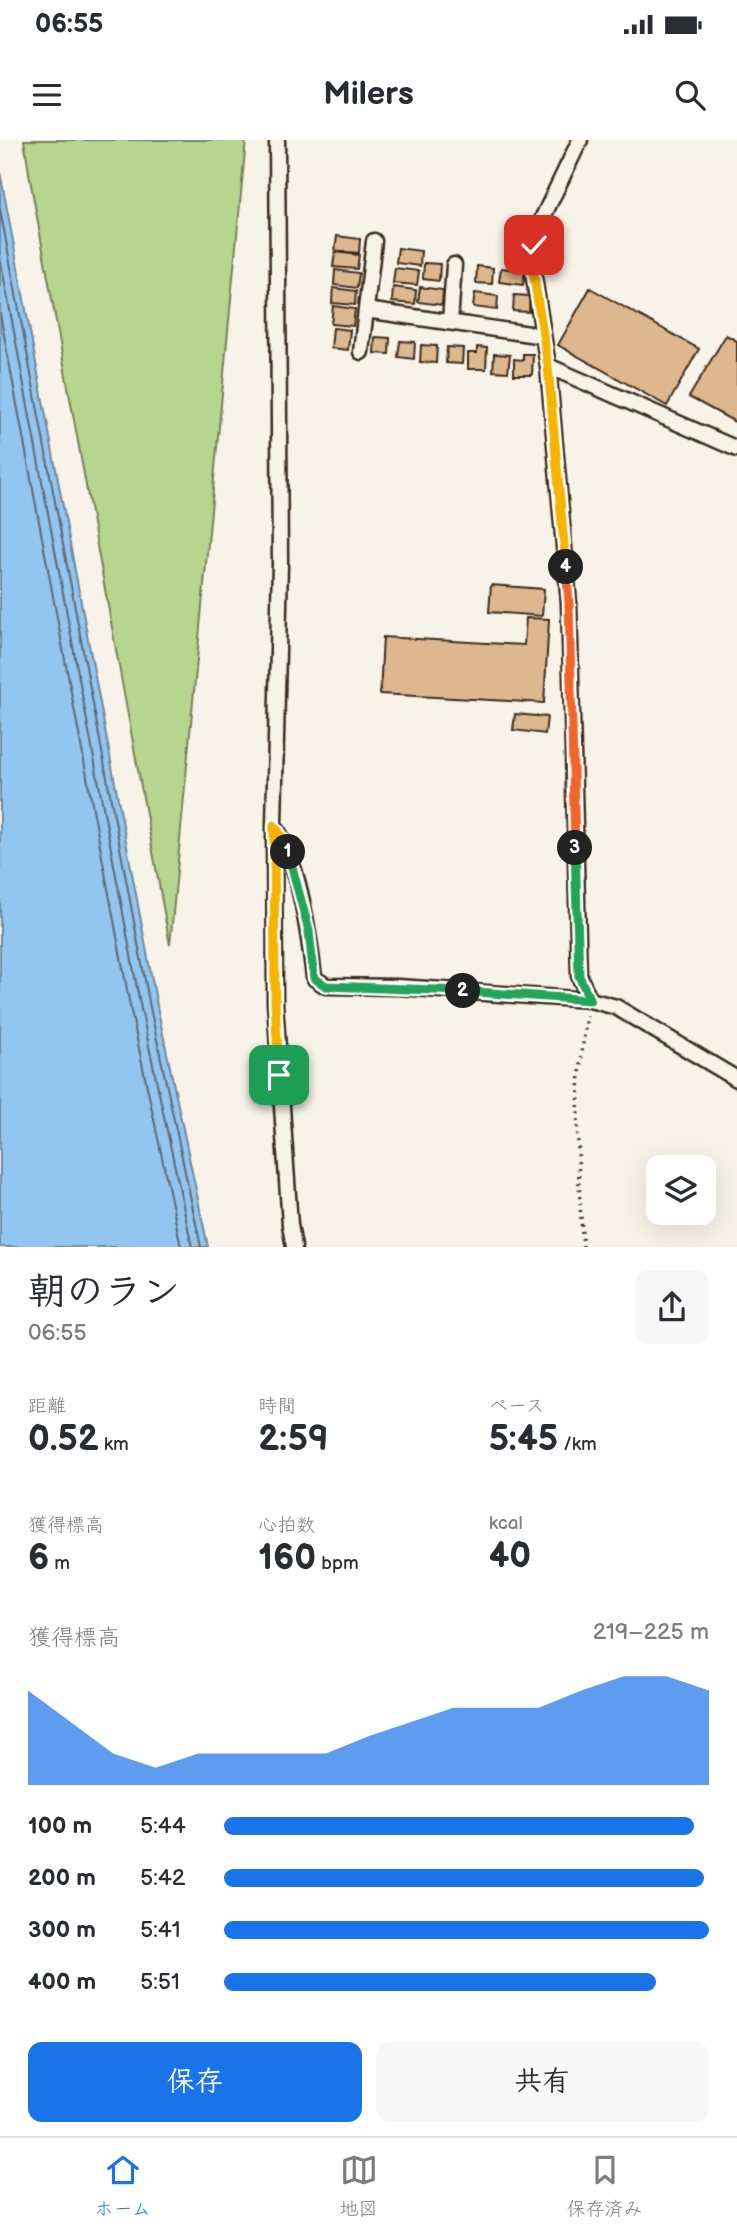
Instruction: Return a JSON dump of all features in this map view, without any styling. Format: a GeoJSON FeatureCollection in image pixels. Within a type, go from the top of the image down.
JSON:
{"type":"FeatureCollection","features":[{"type":"Feature","properties":{"kind":"street"},"geometry":{"type":"LineString","coordinates":[[277,140],[280,563],[274,825],[275,1015],[290,1225],[294,1247]]}},
{"type":"Feature","properties":{"kind":"street"},"geometry":{"type":"LineString","coordinates":[[580,140],[543,217],[534,245],[533,271],[548,366],[569,603],[579,976],[590,1000]]}},
{"type":"Feature","properties":{"kind":"street"},"geometry":{"type":"LineString","coordinates":[[361,352],[374,241]]}},
{"type":"Feature","properties":{"kind":"street"},"geometry":{"type":"LineString","coordinates":[[450,322],[454,265]]}},
{"type":"Feature","properties":{"kind":"street"},"geometry":{"type":"LineString","coordinates":[[366,310],[543,336]]}},
{"type":"Feature","properties":{"kind":"street"},"geometry":{"type":"LineString","coordinates":[[548,366],[737,449]]}},
{"type":"Feature","properties":{"kind":"street"},"geometry":{"type":"LineString","coordinates":[[274,825],[285,841],[305,918],[314,978],[326,986],[398,987],[590,1000],[616,1007],[737,1079]]}},
{"type":"Feature","properties":{"kind":"path"},"geometry":{"type":"LineString","coordinates":[[583,1247],[577,1119],[579,1060],[590,1000]]}},
{"type":"Feature","properties":{"kind":"green space"},"geometry":{"type":"Polygon","coordinates":[[[24,140],[246,140],[170,945],[30,179],[24,140]]]}},
{"type":"Feature","properties":{"kind":"water"},"geometry":{"type":"Polygon","coordinates":[[[0,172],[157,1006],[208,1247],[0,1247],[0,172]]]}},
{"type":"Feature","properties":{"kind":"building"},"geometry":{"type":"Polygon","coordinates":[[[337,236],[360,239],[359,253],[335,251],[337,236]]]}},
{"type":"Feature","properties":{"kind":"building"},"geometry":{"type":"Polygon","coordinates":[[[398,248],[421,251],[420,266],[396,263],[398,248]]]}},
{"type":"Feature","properties":{"kind":"building"},"geometry":{"type":"Polygon","coordinates":[[[335,252],[359,255],[357,269],[333,267],[335,252]]]}},
{"type":"Feature","properties":{"kind":"building"},"geometry":{"type":"Polygon","coordinates":[[[424,263],[440,264],[439,281],[423,279],[424,263]]]}},
{"type":"Feature","properties":{"kind":"building"},"geometry":{"type":"Polygon","coordinates":[[[477,266],[493,268],[492,284],[476,283],[477,266]]]}},
{"type":"Feature","properties":{"kind":"building"},"geometry":{"type":"Polygon","coordinates":[[[395,268],[419,271],[417,285],[393,283],[395,268]]]}},
{"type":"Feature","properties":{"kind":"building"},"geometry":{"type":"Polygon","coordinates":[[[501,268],[525,271],[523,285],[499,282],[501,268]]]}},
{"type":"Feature","properties":{"kind":"building"},"geometry":{"type":"Polygon","coordinates":[[[335,270],[359,273],[357,288],[334,285],[335,270]]]}},
{"type":"Feature","properties":{"kind":"building"},"geometry":{"type":"Polygon","coordinates":[[[393,287],[416,290],[415,304],[392,302],[393,287]]]}},
{"type":"Feature","properties":{"kind":"building"},"geometry":{"type":"Polygon","coordinates":[[[420,287],[443,290],[442,305],[418,302],[420,287]]]}},
{"type":"Feature","properties":{"kind":"building"},"geometry":{"type":"Polygon","coordinates":[[[333,288],[356,291],[355,305],[332,303],[333,288]]]}},
{"type":"Feature","properties":{"kind":"building"},"geometry":{"type":"Polygon","coordinates":[[[590,288],[699,349],[667,406],[558,345],[590,288]]]}},
{"type":"Feature","properties":{"kind":"building"},"geometry":{"type":"Polygon","coordinates":[[[475,293],[498,296],[497,310],[473,307],[475,293]]]}},
{"type":"Feature","properties":{"kind":"building"},"geometry":{"type":"Polygon","coordinates":[[[514,295],[530,296],[529,312],[513,311],[514,295]]]}},
{"type":"Feature","properties":{"kind":"building"},"geometry":{"type":"Polygon","coordinates":[[[333,306],[355,309],[353,326],[331,324],[333,306]]]}},
{"type":"Feature","properties":{"kind":"building"},"geometry":{"type":"Polygon","coordinates":[[[333,328],[350,330],[348,350],[331,348],[333,328]]]}},
{"type":"Feature","properties":{"kind":"building"},"geometry":{"type":"Polygon","coordinates":[[[726,335],[737,341],[737,423],[689,397],[726,335]]]}},
{"type":"Feature","properties":{"kind":"building"},"geometry":{"type":"Polygon","coordinates":[[[375,337],[390,338],[389,354],[374,353],[375,337]]]}},
{"type":"Feature","properties":{"kind":"building"},"geometry":{"type":"Polygon","coordinates":[[[400,341],[415,342],[414,359],[398,357],[400,341]]]}},
{"type":"Feature","properties":{"kind":"building"},"geometry":{"type":"Polygon","coordinates":[[[421,345],[437,346],[436,363],[420,362],[421,345]]]}},
{"type":"Feature","properties":{"kind":"building"},"geometry":{"type":"Polygon","coordinates":[[[447,347],[463,348],[462,364],[446,363],[447,347]]]}},
{"type":"Feature","properties":{"kind":"building"},"geometry":{"type":"Polygon","coordinates":[[[477,347],[487,348],[486,369],[468,369],[468,353],[477,353],[477,347]]]}},
{"type":"Feature","properties":{"kind":"building"},"geometry":{"type":"Polygon","coordinates":[[[494,354],[510,355],[508,372],[493,371],[494,354]]]}},
{"type":"Feature","properties":{"kind":"building"},"geometry":{"type":"Polygon","coordinates":[[[523,354],[533,354],[532,375],[514,375],[514,359],[523,360],[523,354]]]}},
{"type":"Feature","properties":{"kind":"building"},"geometry":{"type":"Polygon","coordinates":[[[491,585],[544,589],[542,616],[489,612],[491,585]]]}},
{"type":"Feature","properties":{"kind":"building"},"geometry":{"type":"Polygon","coordinates":[[[526,618],[549,619],[544,703],[380,694],[383,637],[524,645],[526,618]]]}},
{"type":"Feature","properties":{"kind":"building"},"geometry":{"type":"Polygon","coordinates":[[[515,714],[547,717],[545,734],[513,730],[515,714]]]}},
{"type":"Feature","properties":{"kind":"route"},"geometry":{"type":"LineString","coordinates":[[279,1075],[275,1003],[274,825],[285,841],[309,931],[314,978],[326,986],[398,987],[590,1000],[579,976],[569,603],[548,366],[533,271],[534,245]]}}]}
